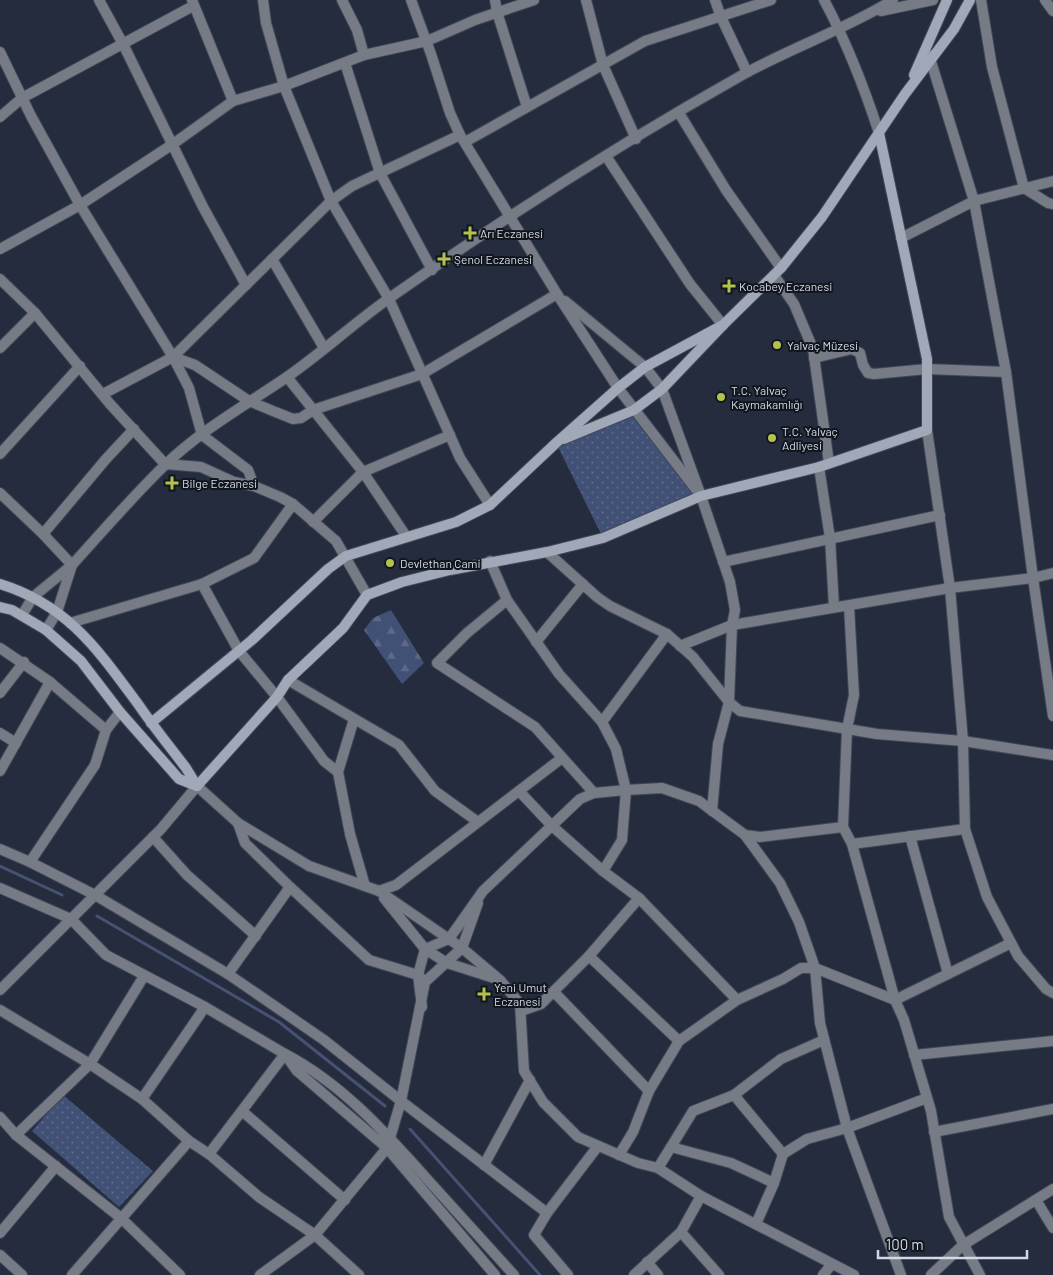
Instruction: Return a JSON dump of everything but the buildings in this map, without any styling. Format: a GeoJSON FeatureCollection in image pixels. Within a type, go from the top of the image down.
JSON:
{"type":"FeatureCollection","features":[{"type":"Feature","properties":{"kind":"main road"},"geometry":{"type":"LineString","coordinates":[[905,94],[947,0]]}},
{"type":"Feature","properties":{"kind":"main road"},"geometry":{"type":"LineString","coordinates":[[556,443],[634,410],[662,389],[723,324],[778,272],[822,217],[905,94],[954,28],[970,0]]}},
{"type":"Feature","properties":{"kind":"main road"},"geometry":{"type":"LineString","coordinates":[[197,786],[277,697],[288,680],[343,628],[367,594],[402,582],[490,561],[547,552],[602,538],[701,496],[824,465],[927,430],[927,359],[879,133]]}},
{"type":"Feature","properties":{"kind":"main road"},"geometry":{"type":"LineString","coordinates":[[152,723],[239,651],[328,569],[346,556],[456,522],[490,505],[556,443],[618,388],[645,367],[723,324]]}},
{"type":"Feature","properties":{"kind":"main road"},"geometry":{"type":"LineString","coordinates":[[0,584],[33,597],[57,612],[98,650],[186,768],[197,786]]}},
{"type":"Feature","properties":{"kind":"main road"},"geometry":{"type":"LineString","coordinates":[[0,607],[12,610],[46,630],[81,661],[120,712],[179,780],[197,786]]}},
{"type":"Feature","properties":{"kind":"street"},"geometry":{"type":"LineString","coordinates":[[99,0],[123,44],[203,207],[246,285]]}},
{"type":"Feature","properties":{"kind":"street"},"geometry":{"type":"LineString","coordinates":[[263,0],[266,23],[284,86],[331,201],[389,299],[460,458],[490,505]]}},
{"type":"Feature","properties":{"kind":"street"},"geometry":{"type":"LineString","coordinates":[[342,0],[356,30],[364,55]]}},
{"type":"Feature","properties":{"kind":"street"},"geometry":{"type":"LineString","coordinates":[[411,0],[427,41],[450,112],[463,139],[557,294],[618,388],[701,496]]}},
{"type":"Feature","properties":{"kind":"street"},"geometry":{"type":"LineString","coordinates":[[495,0],[497,12],[528,107]]}},
{"type":"Feature","properties":{"kind":"street"},"geometry":{"type":"LineString","coordinates":[[0,249],[80,205],[173,144],[233,101],[284,86],[364,55],[427,41],[497,12],[534,0]]}},
{"type":"Feature","properties":{"kind":"street"},"geometry":{"type":"LineString","coordinates":[[586,0],[602,65],[636,139]]}},
{"type":"Feature","properties":{"kind":"street"},"geometry":{"type":"LineString","coordinates":[[716,0],[721,17],[747,72]]}},
{"type":"Feature","properties":{"kind":"street"},"geometry":{"type":"LineString","coordinates":[[103,394],[173,356],[331,201],[352,186],[463,139],[528,107],[645,41],[771,0]]}},
{"type":"Feature","properties":{"kind":"street"},"geometry":{"type":"LineString","coordinates":[[824,0],[840,29],[879,133]]}},
{"type":"Feature","properties":{"kind":"street"},"geometry":{"type":"LineString","coordinates":[[22,615],[33,597],[72,564],[166,464],[249,401],[287,377],[389,299],[510,216],[747,72],[840,29],[893,0]]}},
{"type":"Feature","properties":{"kind":"street"},"geometry":{"type":"LineString","coordinates":[[873,12],[933,0]]}},
{"type":"Feature","properties":{"kind":"street"},"geometry":{"type":"LineString","coordinates":[[981,0],[992,67],[1024,188],[1048,203],[1053,204]]}},
{"type":"Feature","properties":{"kind":"street"},"geometry":{"type":"LineString","coordinates":[[1045,0],[1053,11]]}},
{"type":"Feature","properties":{"kind":"street"},"geometry":{"type":"LineString","coordinates":[[0,117],[22,98],[123,44],[192,3],[233,101]]}},
{"type":"Feature","properties":{"kind":"street"},"geometry":{"type":"LineString","coordinates":[[928,44],[930,60],[974,201],[1006,372],[1053,716]]}},
{"type":"Feature","properties":{"kind":"street"},"geometry":{"type":"LineString","coordinates":[[0,52],[22,98],[80,205],[173,356],[189,388],[202,435],[248,470],[254,486]]}},
{"type":"Feature","properties":{"kind":"street"},"geometry":{"type":"LineString","coordinates":[[345,63],[380,173],[432,270]]}},
{"type":"Feature","properties":{"kind":"street"},"geometry":{"type":"LineString","coordinates":[[679,113],[778,272],[813,349],[830,538],[834,607]]}},
{"type":"Feature","properties":{"kind":"street"},"geometry":{"type":"LineString","coordinates":[[606,156],[690,284],[723,324]]}},
{"type":"Feature","properties":{"kind":"street"},"geometry":{"type":"LineString","coordinates":[[901,238],[974,201],[1053,181]]}},
{"type":"Feature","properties":{"kind":"street"},"geometry":{"type":"LineString","coordinates":[[272,259],[324,348]]}},
{"type":"Feature","properties":{"kind":"street"},"geometry":{"type":"LineString","coordinates":[[0,279],[35,313],[110,404],[166,464],[201,467],[234,482],[254,486],[293,504],[336,541],[367,594]]}},
{"type":"Feature","properties":{"kind":"street"},"geometry":{"type":"LineString","coordinates":[[173,356],[195,365],[249,401],[293,419],[301,418],[313,410],[422,374],[557,294]]}},
{"type":"Feature","properties":{"kind":"street"},"geometry":{"type":"LineString","coordinates":[[557,294],[645,367],[662,389],[730,582],[735,610],[732,625],[729,702],[718,744],[712,811]]}},
{"type":"Feature","properties":{"kind":"street"},"geometry":{"type":"LineString","coordinates":[[0,348],[35,313]]}},
{"type":"Feature","properties":{"kind":"street"},"geometry":{"type":"LineString","coordinates":[[814,358],[852,349],[860,353],[863,365],[868,373],[874,374],[927,369],[1006,372]]}},
{"type":"Feature","properties":{"kind":"street"},"geometry":{"type":"LineString","coordinates":[[0,454],[80,366]]}},
{"type":"Feature","properties":{"kind":"street"},"geometry":{"type":"LineString","coordinates":[[287,377],[363,472],[406,536]]}},
{"type":"Feature","properties":{"kind":"street"},"geometry":{"type":"LineString","coordinates":[[43,534],[134,429]]}},
{"type":"Feature","properties":{"kind":"street"},"geometry":{"type":"LineString","coordinates":[[927,430],[950,588],[963,741],[965,829],[987,897],[1011,944],[1018,956],[1046,989],[1053,993]]}},
{"type":"Feature","properties":{"kind":"street"},"geometry":{"type":"LineString","coordinates":[[313,522],[363,472],[450,435]]}},
{"type":"Feature","properties":{"kind":"street"},"geometry":{"type":"LineString","coordinates":[[0,494],[72,564]]}},
{"type":"Feature","properties":{"kind":"street"},"geometry":{"type":"LineString","coordinates":[[70,623],[202,584],[254,558],[293,504]]}},
{"type":"Feature","properties":{"kind":"street"},"geometry":{"type":"LineString","coordinates":[[723,562],[940,515]]}},
{"type":"Feature","properties":{"kind":"street"},"geometry":{"type":"LineString","coordinates":[[547,552],[610,606],[667,634],[693,657],[729,702],[740,711],[847,730],[963,741],[1053,754]]}},
{"type":"Feature","properties":{"kind":"street"},"geometry":{"type":"LineString","coordinates":[[490,561],[507,600],[559,674],[602,722],[616,748],[626,790],[622,840],[603,871]]}},
{"type":"Feature","properties":{"kind":"street"},"geometry":{"type":"LineString","coordinates":[[46,630],[57,612],[72,564]]}},
{"type":"Feature","properties":{"kind":"street"},"geometry":{"type":"LineString","coordinates":[[680,646],[732,625],[950,588],[1033,578],[1053,573]]}},
{"type":"Feature","properties":{"kind":"street"},"geometry":{"type":"LineString","coordinates":[[202,584],[239,651],[277,697],[324,761],[338,772]]}},
{"type":"Feature","properties":{"kind":"street"},"geometry":{"type":"LineString","coordinates":[[536,642],[583,584]]}},
{"type":"Feature","properties":{"kind":"street"},"geometry":{"type":"LineString","coordinates":[[507,600],[467,633],[437,663],[535,727],[594,793]]}},
{"type":"Feature","properties":{"kind":"street"},"geometry":{"type":"LineString","coordinates":[[849,606],[854,695],[847,730],[843,827],[852,844],[895,1000],[904,1020],[927,1098],[950,1217],[980,1275]]}},
{"type":"Feature","properties":{"kind":"street"},"geometry":{"type":"LineString","coordinates":[[602,722],[667,634]]}},
{"type":"Feature","properties":{"kind":"street"},"geometry":{"type":"LineString","coordinates":[[0,648],[24,662],[50,682],[106,730]]}},
{"type":"Feature","properties":{"kind":"street"},"geometry":{"type":"LineString","coordinates":[[1,689],[24,662]]}},
{"type":"Feature","properties":{"kind":"street"},"geometry":{"type":"LineString","coordinates":[[288,680],[399,745],[435,791],[478,822]]}},
{"type":"Feature","properties":{"kind":"street"},"geometry":{"type":"LineString","coordinates":[[0,771],[50,682]]}},
{"type":"Feature","properties":{"kind":"street"},"geometry":{"type":"LineString","coordinates":[[30,862],[95,765],[106,730],[120,712]]}},
{"type":"Feature","properties":{"kind":"street"},"geometry":{"type":"LineString","coordinates":[[354,719],[338,772],[350,834],[366,886]]}},
{"type":"Feature","properties":{"kind":"street"},"geometry":{"type":"LineString","coordinates":[[0,733],[16,743]]}},
{"type":"Feature","properties":{"kind":"street"},"geometry":{"type":"LineString","coordinates":[[379,891],[396,885],[562,758]]}},
{"type":"Feature","properties":{"kind":"street"},"geometry":{"type":"LineString","coordinates":[[0,990],[153,837],[197,786],[238,823],[309,866],[379,891],[462,948],[500,980],[520,1004],[524,1071],[543,1102],[578,1137],[619,1155],[658,1168],[701,1196],[854,1275]]}},
{"type":"Feature","properties":{"kind":"street"},"geometry":{"type":"LineString","coordinates":[[425,949],[449,939],[483,891],[580,799],[594,793],[662,788],[699,801],[745,835],[780,883],[799,922],[815,968],[820,1023],[847,1128],[901,1275]]}},
{"type":"Feature","properties":{"kind":"street"},"geometry":{"type":"LineString","coordinates":[[519,791],[552,826],[603,871],[639,898],[737,1000]]}},
{"type":"Feature","properties":{"kind":"street"},"geometry":{"type":"LineString","coordinates":[[238,823],[245,843],[369,960],[421,979]]}},
{"type":"Feature","properties":{"kind":"street"},"geometry":{"type":"LineString","coordinates":[[745,835],[760,837],[843,827]]}},
{"type":"Feature","properties":{"kind":"street"},"geometry":{"type":"LineString","coordinates":[[852,844],[965,829]]}},
{"type":"Feature","properties":{"kind":"street"},"geometry":{"type":"LineString","coordinates":[[910,836],[948,974]]}},
{"type":"Feature","properties":{"kind":"street"},"geometry":{"type":"LineString","coordinates":[[153,837],[188,875],[256,936]]}},
{"type":"Feature","properties":{"kind":"street"},"geometry":{"type":"LineString","coordinates":[[0,849],[95,894],[228,974],[324,1040],[547,1213]]}},
{"type":"Feature","properties":{"kind":"street"},"geometry":{"type":"LineString","coordinates":[[228,974],[290,887]]}},
{"type":"Feature","properties":{"kind":"street"},"geometry":{"type":"LineString","coordinates":[[0,888],[71,919],[106,955],[205,1007],[306,1065],[347,1096],[388,1143],[495,1275]]}},
{"type":"Feature","properties":{"kind":"street"},"geometry":{"type":"LineString","coordinates":[[379,891],[425,949],[447,963],[500,980]]}},
{"type":"Feature","properties":{"kind":"street"},"geometry":{"type":"LineString","coordinates":[[421,979],[447,963],[462,948],[483,891]]}},
{"type":"Feature","properties":{"kind":"street"},"geometry":{"type":"LineString","coordinates":[[521,1011],[542,1004],[589,956],[639,898]]}},
{"type":"Feature","properties":{"kind":"street"},"geometry":{"type":"LineString","coordinates":[[619,1155],[633,1132],[649,1091],[679,1041],[737,1000],[783,979],[801,968],[815,968],[895,1000],[1011,944]]}},
{"type":"Feature","properties":{"kind":"street"},"geometry":{"type":"LineString","coordinates":[[260,1275],[316,1235],[388,1143],[401,1101],[422,1007],[421,979],[425,949]]}},
{"type":"Feature","properties":{"kind":"street"},"geometry":{"type":"LineString","coordinates":[[589,956],[679,1041]]}},
{"type":"Feature","properties":{"kind":"street"},"geometry":{"type":"LineString","coordinates":[[16,1135],[90,1064],[144,976]]}},
{"type":"Feature","properties":{"kind":"street"},"geometry":{"type":"LineString","coordinates":[[554,992],[649,1091]]}},
{"type":"Feature","properties":{"kind":"street"},"geometry":{"type":"LineString","coordinates":[[142,1099],[205,1007]]}},
{"type":"Feature","properties":{"kind":"street"},"geometry":{"type":"LineString","coordinates":[[0,1010],[90,1064],[142,1099],[259,1197],[316,1235],[359,1275]]}},
{"type":"Feature","properties":{"kind":"street"},"geometry":{"type":"LineString","coordinates":[[658,1168],[693,1110],[734,1095],[781,1059],[824,1040]]}},
{"type":"Feature","properties":{"kind":"street"},"geometry":{"type":"LineString","coordinates":[[914,1055],[1053,1041]]}},
{"type":"Feature","properties":{"kind":"street"},"geometry":{"type":"LineString","coordinates":[[209,1154],[285,1054]]}},
{"type":"Feature","properties":{"kind":"street"},"geometry":{"type":"LineString","coordinates":[[484,1165],[530,1080]]}},
{"type":"Feature","properties":{"kind":"street"},"geometry":{"type":"LineString","coordinates":[[734,1095],[783,1154]]}},
{"type":"Feature","properties":{"kind":"street"},"geometry":{"type":"LineString","coordinates":[[756,1224],[774,1183],[783,1154],[807,1139],[847,1128],[927,1098]]}},
{"type":"Feature","properties":{"kind":"street"},"geometry":{"type":"LineString","coordinates":[[934,1132],[1053,1109]]}},
{"type":"Feature","properties":{"kind":"street"},"geometry":{"type":"LineString","coordinates":[[242,1111],[345,1200]]}},
{"type":"Feature","properties":{"kind":"street"},"geometry":{"type":"LineString","coordinates":[[0,1117],[16,1135],[121,1218],[180,1275]]}},
{"type":"Feature","properties":{"kind":"street"},"geometry":{"type":"LineString","coordinates":[[72,1275],[189,1140]]}},
{"type":"Feature","properties":{"kind":"street"},"geometry":{"type":"LineString","coordinates":[[388,1143],[514,1275]]}},
{"type":"Feature","properties":{"kind":"street"},"geometry":{"type":"LineString","coordinates":[[568,1275],[534,1235],[547,1213],[598,1146]]}},
{"type":"Feature","properties":{"kind":"street"},"geometry":{"type":"LineString","coordinates":[[671,1147],[732,1163],[774,1183]]}},
{"type":"Feature","properties":{"kind":"street"},"geometry":{"type":"LineString","coordinates":[[0,1232],[56,1166]]}},
{"type":"Feature","properties":{"kind":"street"},"geometry":{"type":"LineString","coordinates":[[931,1275],[963,1245],[1053,1189]]}},
{"type":"Feature","properties":{"kind":"street"},"geometry":{"type":"LineString","coordinates":[[634,1275],[681,1232],[701,1196]]}},
{"type":"Feature","properties":{"kind":"street"},"geometry":{"type":"LineString","coordinates":[[1036,1200],[1053,1228]]}},
{"type":"Feature","properties":{"kind":"street"},"geometry":{"type":"LineString","coordinates":[[681,1232],[719,1275]]}},
{"type":"Feature","properties":{"kind":"street"},"geometry":{"type":"LineString","coordinates":[[0,1255],[22,1275]]}},
{"type":"Feature","properties":{"kind":"street"},"geometry":{"type":"LineString","coordinates":[[647,1262],[658,1275]]}},
{"type":"Feature","properties":{"kind":"street"},"geometry":{"type":"LineString","coordinates":[[823,1275],[832,1264]]}},
{"type":"Feature","properties":{"kind":"green space"},"geometry":{"type":"Polygon","coordinates":[[[634,410],[701,496],[603,538],[556,443],[634,410]]]}},
{"type":"Feature","properties":{"kind":"green space"},"geometry":{"type":"Polygon","coordinates":[[[391,610],[424,663],[402,684],[364,630],[373,618],[391,610]]]}},
{"type":"Feature","properties":{"kind":"green space"},"geometry":{"type":"Polygon","coordinates":[[[63,1095],[153,1171],[119,1207],[32,1131],[63,1095]]]}},
{"type":"Feature","properties":{"kind":"waterway"},"geometry":{"type":"LineString","coordinates":[[0,866],[62,895]]}},
{"type":"Feature","properties":{"kind":"waterway"},"geometry":{"type":"LineString","coordinates":[[97,916],[279,1022],[385,1106]]}},
{"type":"Feature","properties":{"kind":"waterway"},"geometry":{"type":"LineString","coordinates":[[410,1129],[540,1275]]}},
{"type":"Feature","properties":{"kind":"place","name":"Arı Eczanesi"},"geometry":{"type":"Point","coordinates":[470,233]}},
{"type":"Feature","properties":{"kind":"place","name":"Şenol Eczanesi"},"geometry":{"type":"Point","coordinates":[444,259]}},
{"type":"Feature","properties":{"kind":"place","name":"Kocabey Eczanesi"},"geometry":{"type":"Point","coordinates":[729,286]}},
{"type":"Feature","properties":{"kind":"place","name":"Yalvaç Müzesi"},"geometry":{"type":"Point","coordinates":[777,345]}},
{"type":"Feature","properties":{"kind":"place","name":"T.C. Yalvaç Kaymakamlığı"},"geometry":{"type":"Point","coordinates":[721,397]}},
{"type":"Feature","properties":{"kind":"place","name":"T.C. Yalvaç Adliyesi"},"geometry":{"type":"Point","coordinates":[772,438]}},
{"type":"Feature","properties":{"kind":"place","name":"Bilge Eczanesi"},"geometry":{"type":"Point","coordinates":[172,483]}},
{"type":"Feature","properties":{"kind":"place","name":"Devlethan Cami"},"geometry":{"type":"Point","coordinates":[390,563]}},
{"type":"Feature","properties":{"kind":"place","name":"Yeni Umut Eczanesi"},"geometry":{"type":"Point","coordinates":[484,994]}}]}
